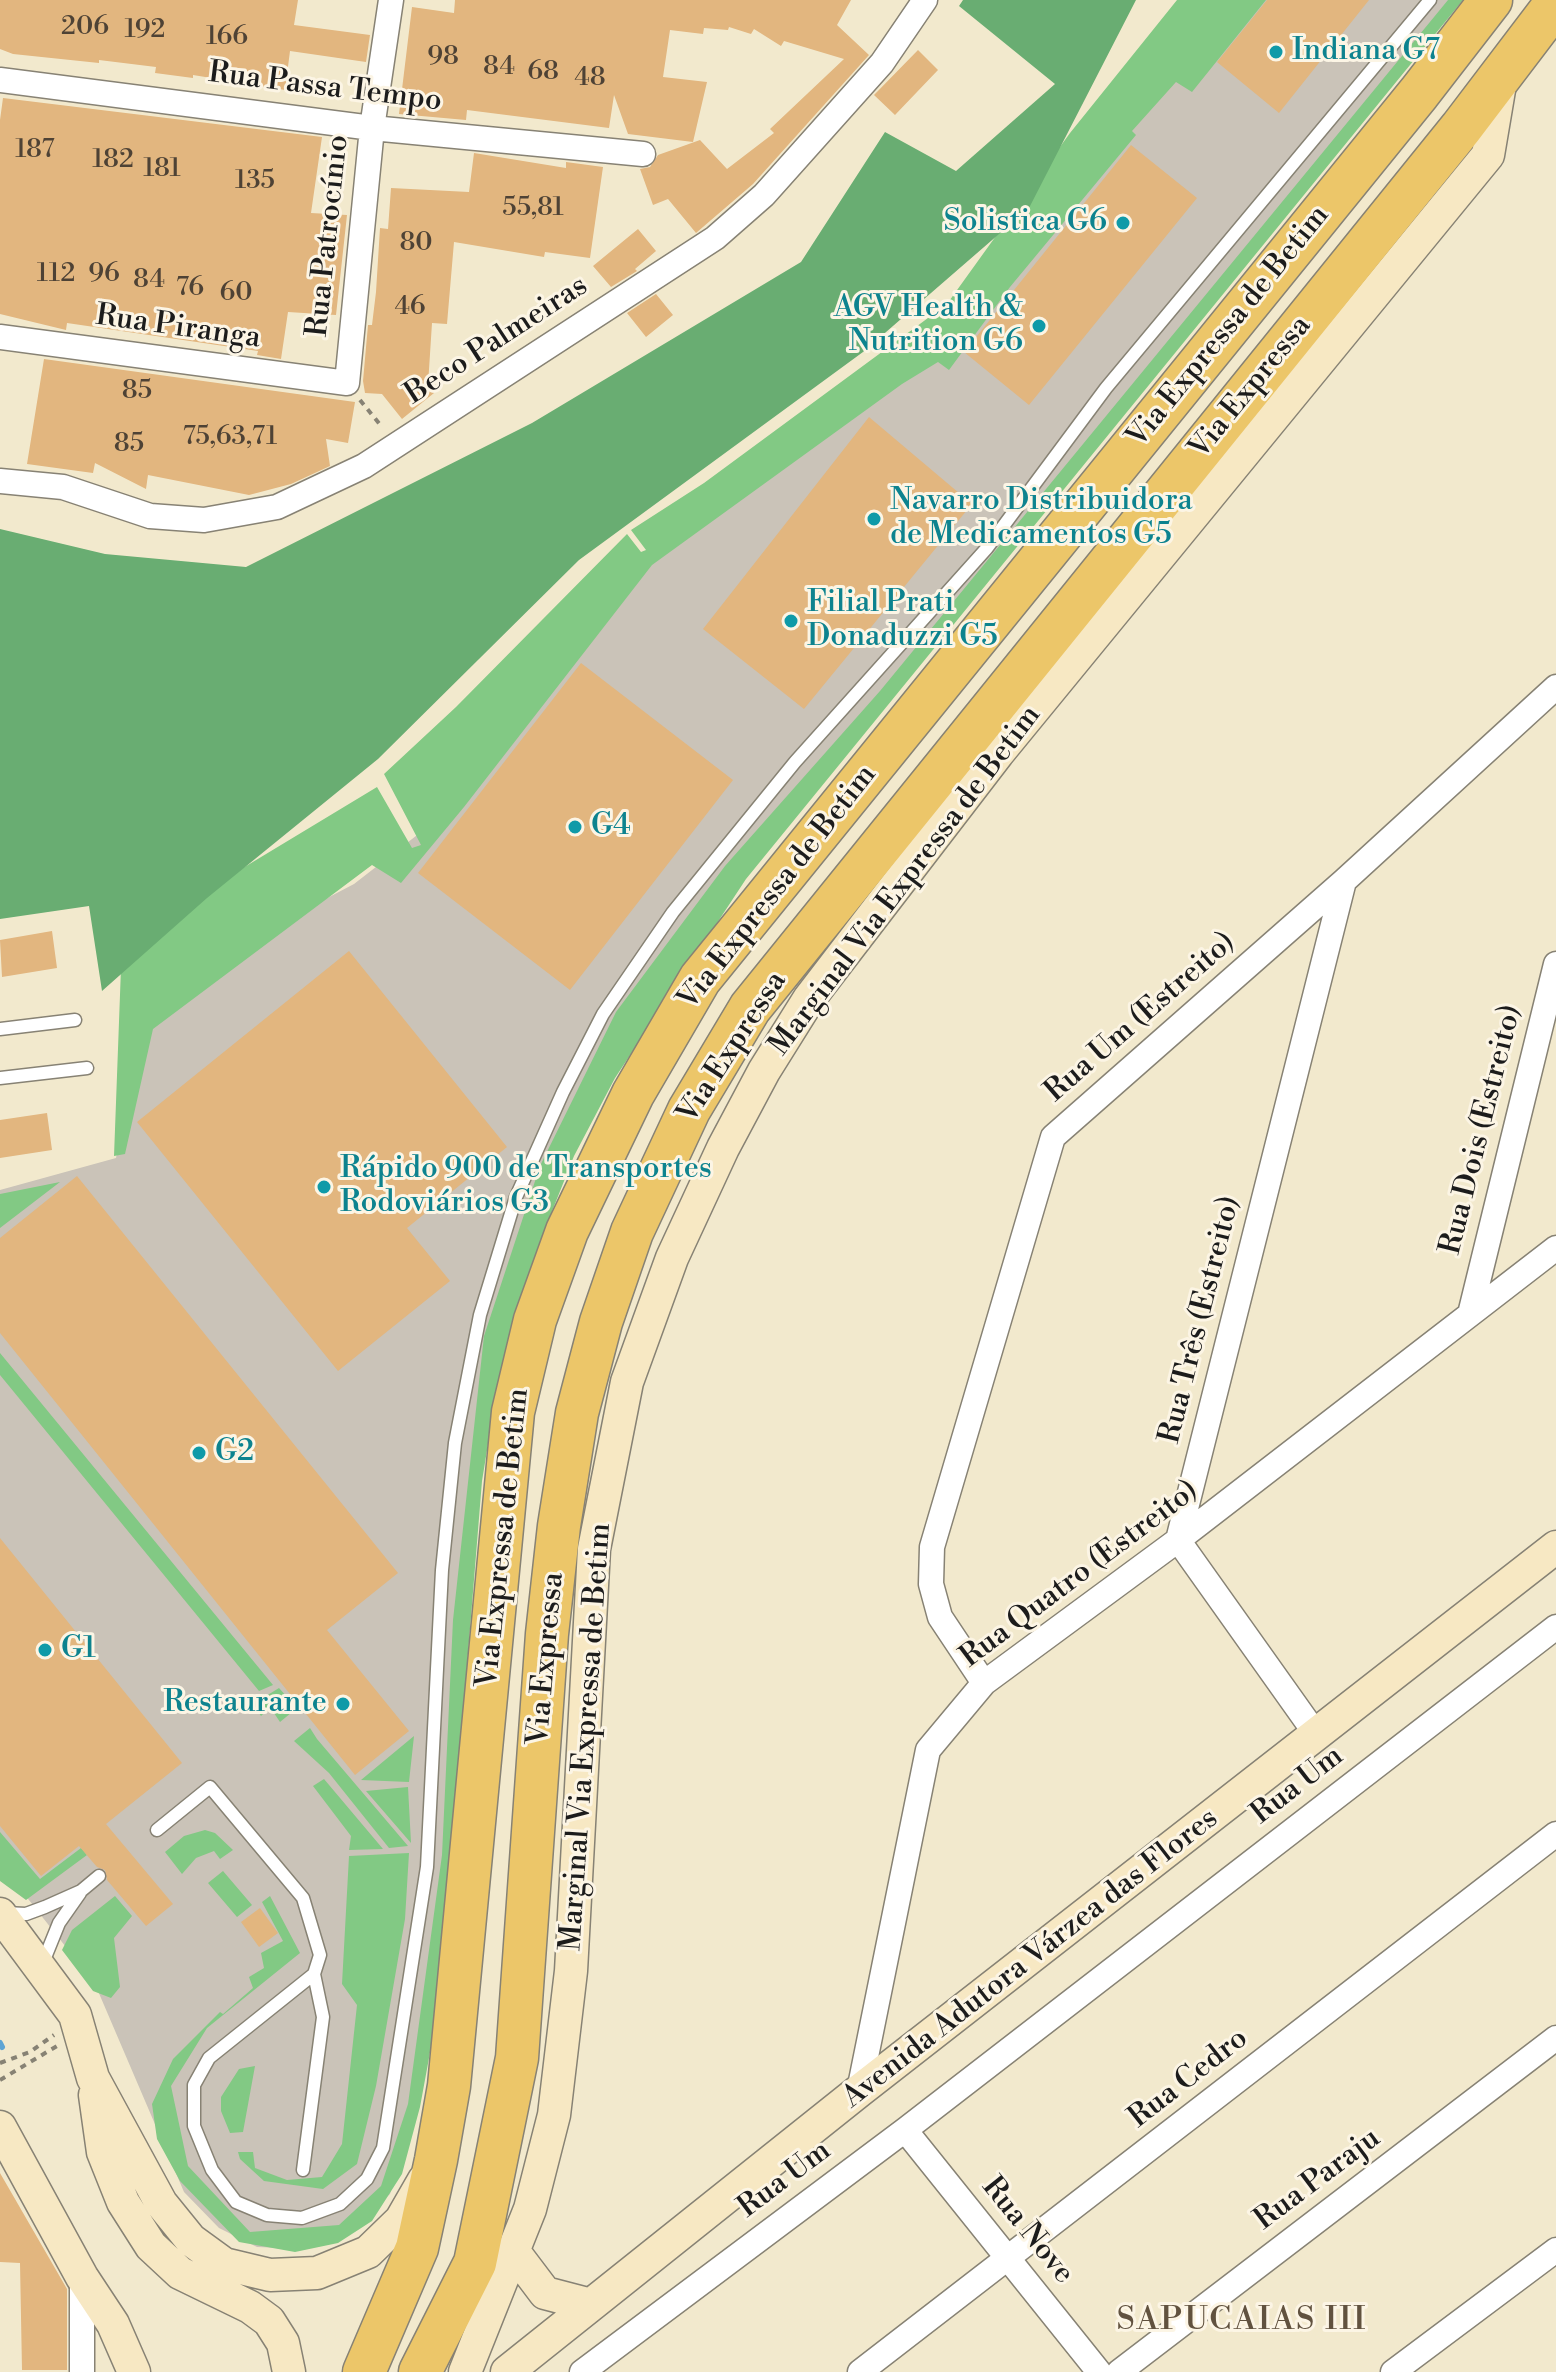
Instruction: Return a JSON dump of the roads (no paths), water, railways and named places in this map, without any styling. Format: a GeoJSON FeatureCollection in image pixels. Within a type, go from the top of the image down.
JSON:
{"type":"FeatureCollection","features":[{"type":"Feature","properties":{"kind":"highway","name":"Via Expressa de Betim"},"geometry":{"type":"LineString","coordinates":[[364,2372],[417,2248],[436,2160],[449,2086],[513,1412],[535,1320],[567,1231],[633,1094],[700,979],[1409,106],[1491,0]]}},
{"type":"Feature","properties":{"kind":"highway","name":"Via Expressa"},"geometry":{"type":"LineString","coordinates":[[420,2372],[475,2263],[517,2058],[547,1634],[577,1413],[601,1322],[632,1232],[689,1110],[750,1008],[1556,3]]}},
{"type":"Feature","properties":{"kind":"street","name":"Rua Patrocínio"},"geometry":{"type":"LineString","coordinates":[[347,383],[372,128],[391,0]]}},
{"type":"Feature","properties":{"kind":"street","name":"Beco Palmeiras"},"geometry":{"type":"LineString","coordinates":[[0,481],[63,487],[150,516],[204,520],[277,507],[364,466],[715,238],[764,195],[882,63],[925,0]]}},
{"type":"Feature","properties":{"kind":"street","name":"Marginal Via Expressa de Betim"},"geometry":{"type":"LineString","coordinates":[[465,2372],[530,2209],[554,2115],[571,1971],[594,1549],[627,1382],[672,1258],[723,1148],[764,1071],[809,999],[998,753],[1488,155],[1502,74]]}},
{"type":"Feature","properties":{"kind":"street","name":"Rua Passa Tempo"},"geometry":{"type":"LineString","coordinates":[[0,80],[372,128],[643,154]]}},
{"type":"Feature","properties":{"kind":"street","name":"Rua Piranga"},"geometry":{"type":"LineString","coordinates":[[0,337],[347,383]]}},
{"type":"Feature","properties":{"kind":"street","name":"Rua Um (Estreito)"},"geometry":{"type":"LineString","coordinates":[[984,1683],[940,1617],[931,1584],[932,1547],[1053,1137],[1344,881],[1556,687]]}},
{"type":"Feature","properties":{"kind":"street","name":"Rua Três (Estreito)"},"geometry":{"type":"LineString","coordinates":[[1178,1540],[1344,881]]}},
{"type":"Feature","properties":{"kind":"street","name":"Rua Dois (Estreito)"},"geometry":{"type":"LineString","coordinates":[[1471,1310],[1556,964]]}},
{"type":"Feature","properties":{"kind":"street","name":"Rua Quatro (Estreito)"},"geometry":{"type":"LineString","coordinates":[[859,2091],[928,1750],[984,1683],[1178,1540],[1471,1310],[1556,1248]]}},
{"type":"Feature","properties":{"kind":"street"},"geometry":{"type":"LineString","coordinates":[[1178,1540],[1318,1737]]}},
{"type":"Feature","properties":{"kind":"street","name":"Avenida Adutora Várzea das Flores"},"geometry":{"type":"LineString","coordinates":[[507,2372],[859,2091],[1318,1737],[1556,1547]]}},
{"type":"Feature","properties":{"kind":"street","name":"Rua Um"},"geometry":{"type":"LineString","coordinates":[[582,2372],[905,2130],[1556,1627]]}},
{"type":"Feature","properties":{"kind":"street","name":"Rua Cedro"},"geometry":{"type":"LineString","coordinates":[[860,2372],[1009,2260],[1556,1834]]}},
{"type":"Feature","properties":{"kind":"street"},"geometry":{"type":"LineString","coordinates":[[0,1914],[40,1969],[71,2021],[93,2078],[161,2203],[191,2240],[224,2264],[270,2275],[317,2273],[368,2252],[401,2220],[436,2160]]}},
{"type":"Feature","properties":{"kind":"street","name":"Rua Paraju"},"geometry":{"type":"LineString","coordinates":[[1119,2372],[1556,2038]]}},
{"type":"Feature","properties":{"kind":"street"},"geometry":{"type":"LineString","coordinates":[[93,2078],[103,2152],[123,2202],[151,2246],[180,2273],[250,2307],[269,2321],[283,2343],[289,2372]]}},
{"type":"Feature","properties":{"kind":"street"},"geometry":{"type":"LineString","coordinates":[[0,2127],[82,2277],[148,2372]]}},
{"type":"Feature","properties":{"kind":"street","name":"Rua Nove"},"geometry":{"type":"LineString","coordinates":[[905,2130],[1099,2372]]}},
{"type":"Feature","properties":{"kind":"street"},"geometry":{"type":"LineString","coordinates":[[1393,2372],[1556,2250]]}},
{"type":"Feature","properties":{"kind":"street"},"geometry":{"type":"LineString","coordinates":[[514,2252],[545,2293],[591,2305]]}},
{"type":"Feature","properties":{"kind":"street"},"geometry":{"type":"LineString","coordinates":[[82,2277],[82,2372]]}},
{"type":"Feature","properties":{"kind":"street"},"geometry":{"type":"LineString","coordinates":[[113,2324],[134,2372]]}},
{"type":"Feature","properties":{"kind":"lane"},"geometry":{"type":"LineString","coordinates":[[314,1974],[209,2058],[194,2085],[194,2126],[212,2170],[236,2202],[267,2215],[302,2218],[340,2204],[367,2179],[383,2148],[427,1867],[442,1570],[455,1443],[480,1315],[516,1197],[603,1014],[673,912],[795,762],[987,548],[1106,388],[1430,0]]}},
{"type":"Feature","properties":{"kind":"lane"},"geometry":{"type":"LineString","coordinates":[[0,1029],[75,1020]]}},
{"type":"Feature","properties":{"kind":"lane"},"geometry":{"type":"LineString","coordinates":[[0,1078],[87,1068]]}},
{"type":"Feature","properties":{"kind":"lane"},"geometry":{"type":"LineString","coordinates":[[157,1830],[210,1787],[303,1898],[320,1955],[314,1974],[323,2017],[303,2170]]}},
{"type":"Feature","properties":{"kind":"lane"},"geometry":{"type":"LineString","coordinates":[[40,1969],[59,1923],[81,1891],[99,1876]]}},
{"type":"Feature","properties":{"kind":"lane"},"geometry":{"type":"LineString","coordinates":[[0,1914],[26,1914],[81,1891]]}},
{"type":"Feature","properties":{"kind":"waterway"},"geometry":{"type":"LineString","coordinates":[[0,2043],[2,2047]]}},
{"type":"Feature","properties":{"kind":"place","name":"Indiana G7"},"geometry":{"type":"Point","coordinates":[1276,52]}},
{"type":"Feature","properties":{"kind":"place","name":"Solistica G6"},"geometry":{"type":"Point","coordinates":[1123,223]}},
{"type":"Feature","properties":{"kind":"place","name":"AGV Health & Nutrition G6"},"geometry":{"type":"Point","coordinates":[1039,326]}},
{"type":"Feature","properties":{"kind":"place","name":"Navarro Distribuidora de Medicamentos G5"},"geometry":{"type":"Point","coordinates":[874,519]}},
{"type":"Feature","properties":{"kind":"place","name":"Filial Prati Donaduzzi G5"},"geometry":{"type":"Point","coordinates":[791,621]}},
{"type":"Feature","properties":{"kind":"place","name":"G4"},"geometry":{"type":"Point","coordinates":[575,827]}},
{"type":"Feature","properties":{"kind":"place","name":"Rápido 900 de Transportes Rodoviários G3"},"geometry":{"type":"Point","coordinates":[324,1187]}},
{"type":"Feature","properties":{"kind":"place","name":"G2"},"geometry":{"type":"Point","coordinates":[199,1453]}},
{"type":"Feature","properties":{"kind":"place","name":"G1"},"geometry":{"type":"Point","coordinates":[45,1650]}},
{"type":"Feature","properties":{"kind":"place","name":"Restaurante"},"geometry":{"type":"Point","coordinates":[343,1704]}},
{"type":"Feature","properties":{"kind":"district","name":"SAPUCAIAS III"},"geometry":{"type":"Point","coordinates":[1242,2321]}}]}
